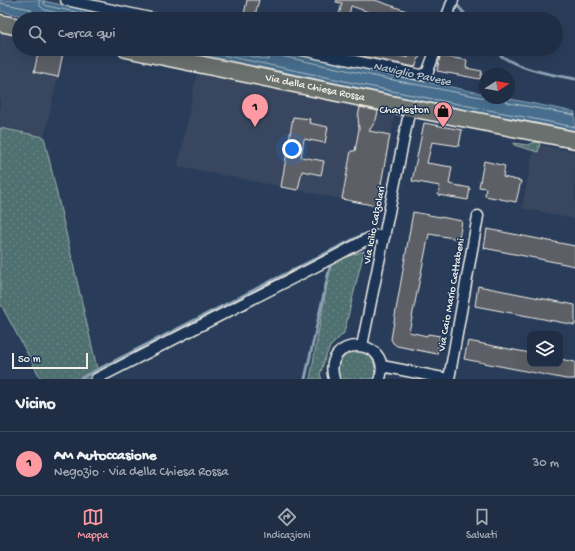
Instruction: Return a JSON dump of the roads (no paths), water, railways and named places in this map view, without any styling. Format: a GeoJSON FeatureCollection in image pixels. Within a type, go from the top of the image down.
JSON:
{"type":"FeatureCollection","features":[{"type":"Feature","properties":{"kind":"main road"},"geometry":{"type":"LineString","coordinates":[[0,23],[12,26]]}},
{"type":"Feature","properties":{"kind":"main road","name":"Via della Chiesa Rossa"},"geometry":{"type":"LineString","coordinates":[[160,56],[410,108],[575,140]]}},
{"type":"Feature","properties":{"kind":"street"},"geometry":{"type":"LineString","coordinates":[[66,0],[122,12]]}},
{"type":"Feature","properties":{"kind":"street"},"geometry":{"type":"LineString","coordinates":[[449,12],[453,0]]}},
{"type":"Feature","properties":{"kind":"street"},"geometry":{"type":"LineString","coordinates":[[332,56],[419,74],[426,73],[433,56]]}},
{"type":"Feature","properties":{"kind":"street","name":"Via Icilio Calzolari"},"geometry":{"type":"LineString","coordinates":[[362,346],[410,108]]}},
{"type":"Feature","properties":{"kind":"street","name":"Via Caio Mario Cattabeni"},"geometry":{"type":"LineString","coordinates":[[448,379],[478,216]]}},
{"type":"Feature","properties":{"kind":"street"},"geometry":{"type":"LineString","coordinates":[[96,379],[373,236],[385,235]]}},
{"type":"Feature","properties":{"kind":"street"},"geometry":{"type":"LineString","coordinates":[[334,379],[332,366],[337,355],[342,350],[350,346],[362,346],[371,349],[376,353],[382,366],[380,379]]}},
{"type":"Feature","properties":{"kind":"street"},"geometry":{"type":"LineString","coordinates":[[382,366],[448,379]]}},
{"type":"Feature","properties":{"kind":"water"},"geometry":{"type":"Polygon","coordinates":[[[0,0],[39,0],[95,12],[12,12],[12,14],[0,11],[0,0]]]}},
{"type":"Feature","properties":{"kind":"water"},"geometry":{"type":"Polygon","coordinates":[[[208,56],[302,56],[479,93],[479,104],[515,104],[515,100],[575,112],[575,131],[386,94],[208,56]]]}},
{"type":"Feature","properties":{"kind":"waterway"},"geometry":{"type":"LineString","coordinates":[[457,5],[463,12]]}},
{"type":"Feature","properties":{"kind":"waterway"},"geometry":{"type":"LineString","coordinates":[[501,56],[532,70],[575,79]]}},
{"type":"Feature","properties":{"kind":"waterway"},"geometry":{"type":"LineString","coordinates":[[79,379],[362,235]]}},
{"type":"Feature","properties":{"kind":"waterway"},"geometry":{"type":"LineString","coordinates":[[305,379],[331,262]]}},
{"type":"Feature","properties":{"kind":"place","name":"AM Autoccasione"},"geometry":{"type":"Point","coordinates":[255,127]}},
{"type":"Feature","properties":{"kind":"place","name":"Charleston"},"geometry":{"type":"Point","coordinates":[443,128]}},
{"type":"Feature","properties":{"kind":"water label","name":"Naviglio Pavese"},"geometry":{"type":"Point","coordinates":[412,75]}}]}
